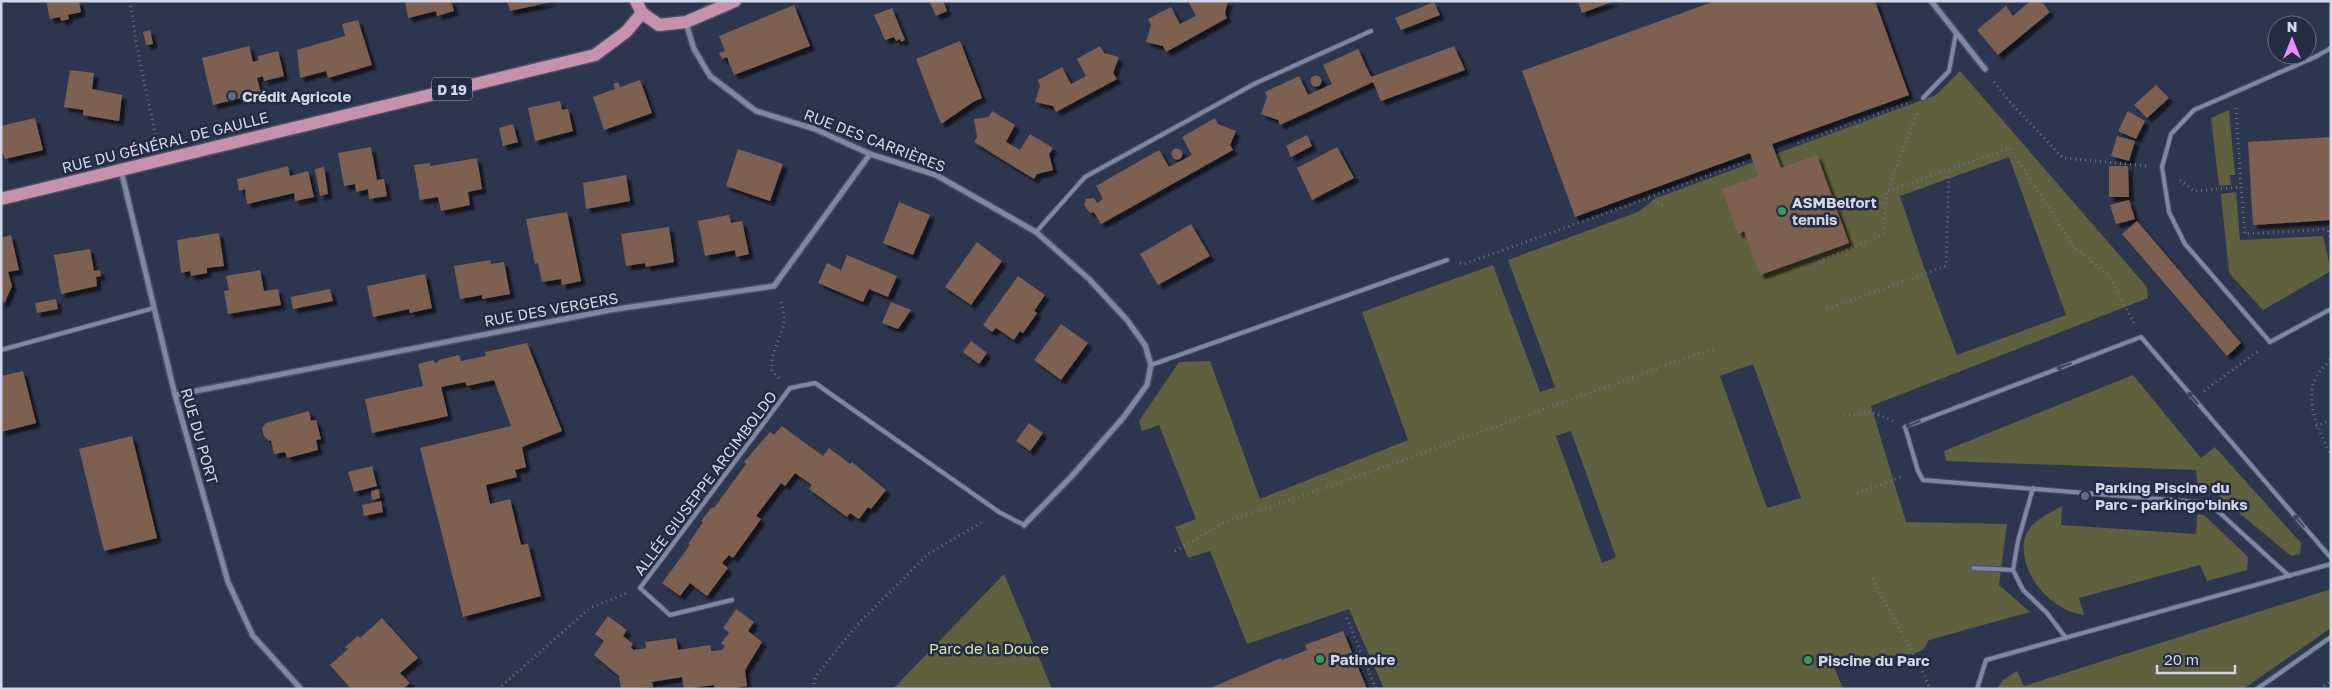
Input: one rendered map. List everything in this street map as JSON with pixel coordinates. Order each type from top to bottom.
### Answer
[{"type":"main road","points":[[639,7],[659,25],[686,22],[735,1]]},
{"type":"main road","name":"RUE DU GÉNÉRAL DE GAULLE","points":[[1,199],[595,55],[626,32],[639,7]]},
{"type":"street","points":[[1931,1],[1984,69]]},
{"type":"street","name":"RUE DES CARRIÈRES","points":[[686,22],[694,49],[710,76],[756,112],[815,129],[870,154],[936,175],[1036,232],[1089,279],[1127,320],[1145,345],[1151,365]]},
{"type":"street","points":[[774,286],[870,154]]},
{"type":"street","name":"RUE DU PORT","points":[[120,170],[175,395],[228,582],[253,636],[301,689]]},
{"type":"street","name":"RUE DES VERGERS","points":[[175,395],[610,310],[774,286]]},
{"type":"street","points":[[1024,524],[1070,478],[1123,418],[1147,385],[1151,365]]},
{"type":"lane","points":[[1036,232],[1085,177],[1256,83],[1371,31]]},
{"type":"lane","points":[[1923,98],[1949,71],[1956,33]]},
{"type":"lane","points":[[2331,48],[2234,94],[2194,110],[2171,134],[2162,167],[2169,212],[2185,244],[2270,342],[2331,309]]},
{"type":"lane","points":[[1151,365],[1447,260]]},
{"type":"lane","points":[[1,350],[154,308]]},
{"type":"lane","points":[[2289,576],[2209,503],[1923,480],[1918,471],[1905,427],[2141,337],[2331,558]]},
{"type":"lane","name":"ALLÉE GIUSEPPE ARCIMBOLDO","points":[[732,600],[670,616],[640,588],[790,388],[815,382],[999,512],[1024,524]]},
{"type":"lane","points":[[2033,488],[2018,541],[2013,570],[2024,590],[2048,613],[2066,638]]},
{"type":"lane","points":[[1977,689],[1986,660],[2331,564]]},
{"type":"lane","points":[[1973,568],[2013,570]]},
{"type":"lane","points":[[2256,689],[2331,637]]},
{"type":"path","points":[[130,1],[137,46],[156,131],[159,161]]},
{"type":"path","points":[[1984,69],[2010,102],[2063,158],[2162,167],[2194,191],[2242,187]]},
{"type":"path","points":[[2234,94],[2245,234],[2329,229],[2331,245]]},
{"type":"path","points":[[1798,143],[1923,98]]},
{"type":"path","points":[[1819,262],[1883,234],[1888,191],[1923,98]]},
{"type":"path","points":[[1888,191],[2010,148],[2073,246],[2109,276],[2141,337]]},
{"type":"path","points":[[1447,260],[1464,264],[1746,162]]},
{"type":"path","points":[[1827,309],[1946,266],[1949,170]]},
{"type":"path","points":[[1648,198],[1665,207]]},
{"type":"path","points":[[774,286],[785,312],[784,324],[771,361],[772,371],[790,388]]},
{"type":"path","points":[[2194,398],[2270,342]]},
{"type":"path","points":[[1174,551],[1227,522],[1715,350]]},
{"type":"path","points":[[2330,360],[2317,375],[2310,396],[2316,426],[2331,455]]},
{"type":"path","points":[[1844,416],[1872,412],[1905,427]]},
{"type":"path","points":[[2316,426],[2331,420]]},
{"type":"path","points":[[1857,493],[1918,471]]},
{"type":"path","points":[[813,689],[816,676],[856,626],[928,554],[999,512]]},
{"type":"path","points":[[1872,579],[1919,664],[1930,689]]},
{"type":"path","points":[[498,689],[590,608],[640,588]]},
{"type":"path","points":[[1348,618],[1376,689]]},
{"type":"path","points":[[2320,689],[2331,681]]},
{"type":"green space","points":[[1960,71],[2147,287],[2148,298],[1871,406],[1906,522],[2007,524],[1999,585],[2030,612],[1929,640],[1923,650],[1912,654],[1832,662],[1843,689],[1384,689],[1349,609],[1247,644],[1210,551],[1188,558],[1175,527],[1196,519],[1159,425],[1142,431],[1139,421],[1179,362],[1210,361],[1260,499],[1408,440],[1362,312],[1493,265],[1540,392],[1555,387],[1508,260],[1638,212],[1656,198],[1936,95]],"holes":[[[2009,157],[2066,315],[1957,355],[1926,273],[1900,196]],[[1753,364],[1801,498],[1767,508],[1720,376]],[[1571,431],[1616,557],[1602,563],[1556,436]]]},
{"type":"green space","points":[[2229,110],[2235,175],[2230,175],[2231,185],[2219,186],[2211,118]]},
{"type":"green space","points":[[2236,192],[2240,240],[2323,236],[2331,271],[2263,310],[2229,273],[2221,194]]},
{"type":"green space","points":[[2133,375],[2201,458],[2215,447],[2301,543],[2300,554],[2291,556],[2213,491],[2198,490],[2196,470],[1946,461],[1944,451]]},
{"type":"green space","points":[[2062,506],[2061,525],[2196,534],[2197,514],[2204,515],[2248,557],[2247,570],[2207,581],[2200,565],[2079,598],[2084,615],[2072,612],[2060,607],[2040,589],[2027,566],[2024,554],[2024,541],[2029,529],[2039,519]]},
{"type":"green space","name":"Parc de la Douce","points":[[1004,574],[1052,689],[893,689]]},
{"type":"green space","points":[[2331,589],[2331,628],[2243,689],[1997,689],[2003,680],[2017,671],[2024,686]]},
{"type":"building","points":[[46,1],[79,1],[81,12],[68,15],[69,19],[61,21],[60,17],[50,19]]},
{"type":"building","points":[[405,1],[451,1],[454,11],[437,16],[436,11],[408,18]]},
{"type":"building","points":[[507,1],[551,1],[551,2],[510,11]]},
{"type":"building","points":[[929,1],[943,1],[947,11],[936,16]]},
{"type":"building","points":[[1188,1],[1228,1],[1225,13],[1227,18],[1166,52],[1163,46],[1146,42],[1151,25],[1148,19],[1171,7],[1180,24],[1196,16]]},
{"type":"building","points":[[1578,1],[1615,1],[1582,13]]},
{"type":"building","points":[[1715,1],[1875,1],[1909,95],[1772,144],[1781,168],[1817,155],[1849,243],[1760,275],[1744,231],[1738,234],[1722,189],[1758,176],[1750,153],[1575,217],[1522,71]]},
{"type":"building","points":[[2030,1],[2041,1],[2050,12],[1998,55],[1977,30],[2006,6],[2013,16]]},
{"type":"building","points":[[1434,2],[1440,15],[1401,30],[1395,18]]},
{"type":"building","points":[[794,5],[810,46],[734,75],[727,57],[722,59],[719,53],[725,51],[719,36]]},
{"type":"building","points":[[892,8],[905,40],[901,42],[900,39],[896,41],[894,37],[885,40],[874,15]]},
{"type":"building","points":[[358,20],[372,65],[328,78],[326,71],[300,78],[297,50],[345,36],[342,24]]},
{"type":"building","points":[[150,30],[153,44],[146,45],[143,32]]},
{"type":"building","points":[[960,41],[982,98],[941,124],[916,59]]},
{"type":"building","points":[[249,46],[253,62],[259,60],[258,56],[278,51],[284,76],[264,81],[263,76],[257,78],[261,93],[213,105],[202,58]]},
{"type":"building","points":[[1100,46],[1104,53],[1119,57],[1113,73],[1117,79],[1056,112],[1053,106],[1035,102],[1040,86],[1038,80],[1062,67],[1071,84],[1086,76],[1077,59]]},
{"type":"building","points":[[1454,46],[1465,70],[1381,101],[1373,82],[1280,125],[1278,120],[1261,114],[1267,97],[1265,92],[1299,76],[1308,95],[1332,84],[1323,65],[1358,49],[1371,77]]},
{"type":"building","points":[[70,70],[94,73],[92,89],[122,95],[119,121],[83,115],[83,110],[64,107]]},
{"type":"building","points":[[1314,76],[1318,76],[1321,81],[1320,85],[1314,86],[1311,83],[1311,79]]},
{"type":"building","points":[[640,80],[652,113],[604,130],[593,97],[615,89],[613,84],[618,82],[620,87]]},
{"type":"building","points":[[2156,85],[2169,98],[2147,118],[2134,105]]},
{"type":"building","points":[[560,101],[562,110],[568,109],[573,131],[535,141],[528,108]]},
{"type":"building","points":[[992,111],[1015,125],[1006,142],[1020,150],[1030,134],[1053,148],[1049,154],[1053,170],[1037,174],[1034,179],[974,142],[977,137],[974,119],[989,117]]},
{"type":"building","points":[[2128,111],[2145,121],[2136,139],[2118,131]]},
{"type":"building","points":[[35,118],[43,150],[5,159],[1,149],[1,126]]},
{"type":"building","points":[[1215,118],[1218,124],[1236,131],[1230,145],[1233,150],[1101,224],[1094,212],[1090,213],[1084,205],[1086,199],[1094,198],[1097,203],[1103,199],[1096,186],[1159,150],[1169,167],[1192,155],[1182,137]]},
{"type":"building","points":[[513,124],[518,142],[503,146],[499,128]]},
{"type":"building","points":[[1307,135],[1312,146],[1291,157],[1286,146]]},
{"type":"building","points":[[2117,136],[2135,141],[2129,161],[2111,156]]},
{"type":"building","points":[[2331,137],[2331,220],[2253,225],[2248,142]]},
{"type":"building","points":[[371,147],[377,180],[384,179],[387,196],[369,199],[368,189],[356,192],[355,184],[344,186],[338,153]]},
{"type":"building","points":[[1337,147],[1354,178],[1312,200],[1297,168]]},
{"type":"building","points":[[1177,148],[1183,154],[1177,160],[1171,154]]},
{"type":"building","points":[[738,149],[783,164],[770,201],[726,186]]},
{"type":"building","points":[[477,158],[482,189],[468,192],[470,205],[441,211],[438,197],[420,200],[414,165],[430,163],[430,166]]},
{"type":"building","points":[[288,166],[290,176],[308,171],[314,197],[295,201],[294,193],[247,204],[245,189],[239,191],[237,179]]},
{"type":"building","points":[[2109,166],[2128,166],[2129,197],[2109,197]]},
{"type":"building","points":[[324,167],[328,194],[320,196],[315,169]]},
{"type":"building","points":[[626,175],[630,201],[586,209],[583,183]]},
{"type":"building","points":[[2129,200],[2135,219],[2116,224],[2110,205]]},
{"type":"building","points":[[899,202],[930,215],[913,255],[883,243]]},
{"type":"building","points":[[567,212],[581,281],[562,285],[561,279],[542,282],[538,263],[535,264],[526,219]]},
{"type":"building","points":[[729,215],[731,223],[742,221],[749,254],[736,257],[735,250],[705,256],[698,221]]},
{"type":"building","points":[[2137,221],[2241,343],[2227,356],[2122,234]]},
{"type":"building","points":[[1191,224],[1210,256],[1158,285],[1140,254]]},
{"type":"building","points":[[669,227],[674,262],[646,267],[645,263],[626,266],[621,234]]},
{"type":"building","points":[[219,233],[224,266],[207,268],[207,273],[191,276],[190,271],[181,273],[177,240]]},
{"type":"building","points":[[11,235],[19,270],[8,272],[12,286],[5,302],[1,303],[1,238]]},
{"type":"building","points":[[977,242],[1002,261],[971,305],[945,287]]},
{"type":"building","points":[[90,249],[94,271],[100,270],[101,276],[96,277],[97,286],[61,294],[54,255]]},
{"type":"building","points":[[847,255],[897,276],[888,297],[869,289],[863,302],[818,283],[827,263],[841,270]]},
{"type":"building","points":[[490,260],[491,264],[504,262],[510,294],[482,299],[482,295],[460,299],[454,266]]},
{"type":"building","points":[[260,270],[264,291],[278,289],[281,305],[228,314],[224,291],[229,290],[226,276]]},
{"type":"building","points":[[425,274],[432,308],[410,313],[409,309],[373,317],[367,286]]},
{"type":"building","points":[[1018,276],[1045,295],[1034,311],[1037,313],[1023,333],[1020,331],[1014,340],[996,328],[992,332],[983,325]]},
{"type":"building","points":[[330,289],[333,301],[293,309],[291,297]]},
{"type":"building","points":[[56,299],[58,309],[37,313],[35,303]]},
{"type":"building","points":[[891,302],[911,310],[898,329],[882,323]]},
{"type":"building","points":[[1061,324],[1088,343],[1061,380],[1034,360]]},
{"type":"building","points":[[971,341],[987,353],[979,364],[963,352]]},
{"type":"building","points":[[527,343],[562,431],[522,447],[526,467],[515,470],[517,477],[486,485],[490,504],[510,499],[521,545],[528,544],[541,596],[463,617],[420,448],[511,426],[494,380],[467,386],[465,382],[441,387],[448,416],[372,433],[365,399],[423,386],[418,364],[434,360],[434,363],[459,355],[461,361],[486,356],[485,352]]},
{"type":"building","points":[[23,371],[36,423],[1,432],[1,376]]},
{"type":"building","points":[[309,411],[311,421],[316,420],[321,439],[316,440],[318,450],[287,458],[285,452],[274,454],[271,440],[269,441],[264,436],[262,428],[266,423]]},
{"type":"building","points":[[1029,423],[1043,433],[1030,451],[1016,441]]},
{"type":"building","points":[[782,426],[823,456],[829,448],[850,464],[852,462],[886,490],[871,509],[868,507],[859,519],[850,513],[847,517],[809,489],[812,485],[795,473],[785,486],[781,483],[756,516],[761,519],[733,558],[729,555],[722,563],[728,568],[707,596],[690,583],[680,596],[662,583],[690,545],[688,544],[703,522],[701,521],[712,507],[714,508],[746,464],[744,462],[770,432],[774,435]]},
{"type":"building","points":[[132,436],[157,538],[104,551],[79,449]]},
{"type":"building","points":[[372,466],[377,486],[354,492],[348,472]]},
{"type":"building","points":[[379,489],[380,498],[372,500],[371,491]]},
{"type":"building","points":[[381,501],[383,512],[364,516],[362,505]]},
{"type":"building","points":[[736,609],[754,622],[748,631],[762,642],[745,670],[747,686],[715,689],[714,685],[684,689],[682,677],[652,682],[653,687],[621,689],[619,676],[594,655],[604,641],[595,634],[608,616],[627,630],[623,636],[633,644],[631,647],[634,650],[646,648],[645,642],[676,638],[678,650],[710,645],[711,651],[722,650],[725,646],[721,643],[729,633],[723,628]]},
{"type":"building","points":[[382,618],[418,658],[400,673],[410,683],[403,689],[351,689],[330,665],[348,649],[345,647],[358,636],[360,638]]},
{"type":"building","name":"Patinoire","points":[[1343,631],[1367,689],[1208,689],[1281,658],[1282,660],[1307,650],[1305,645]]},
{"type":"place","name":"Crédit Agricole","points":[[232,96]]},
{"type":"place","name":"ASMBelfort tennis","points":[[1782,211]]},
{"type":"place","name":"Parking Piscine du Parc - parkingo'binks","points":[[2085,496]]},
{"type":"place","name":"Patinoire","points":[[1320,659]]},
{"type":"place","name":"Piscine du Parc","points":[[1808,660]]}]
